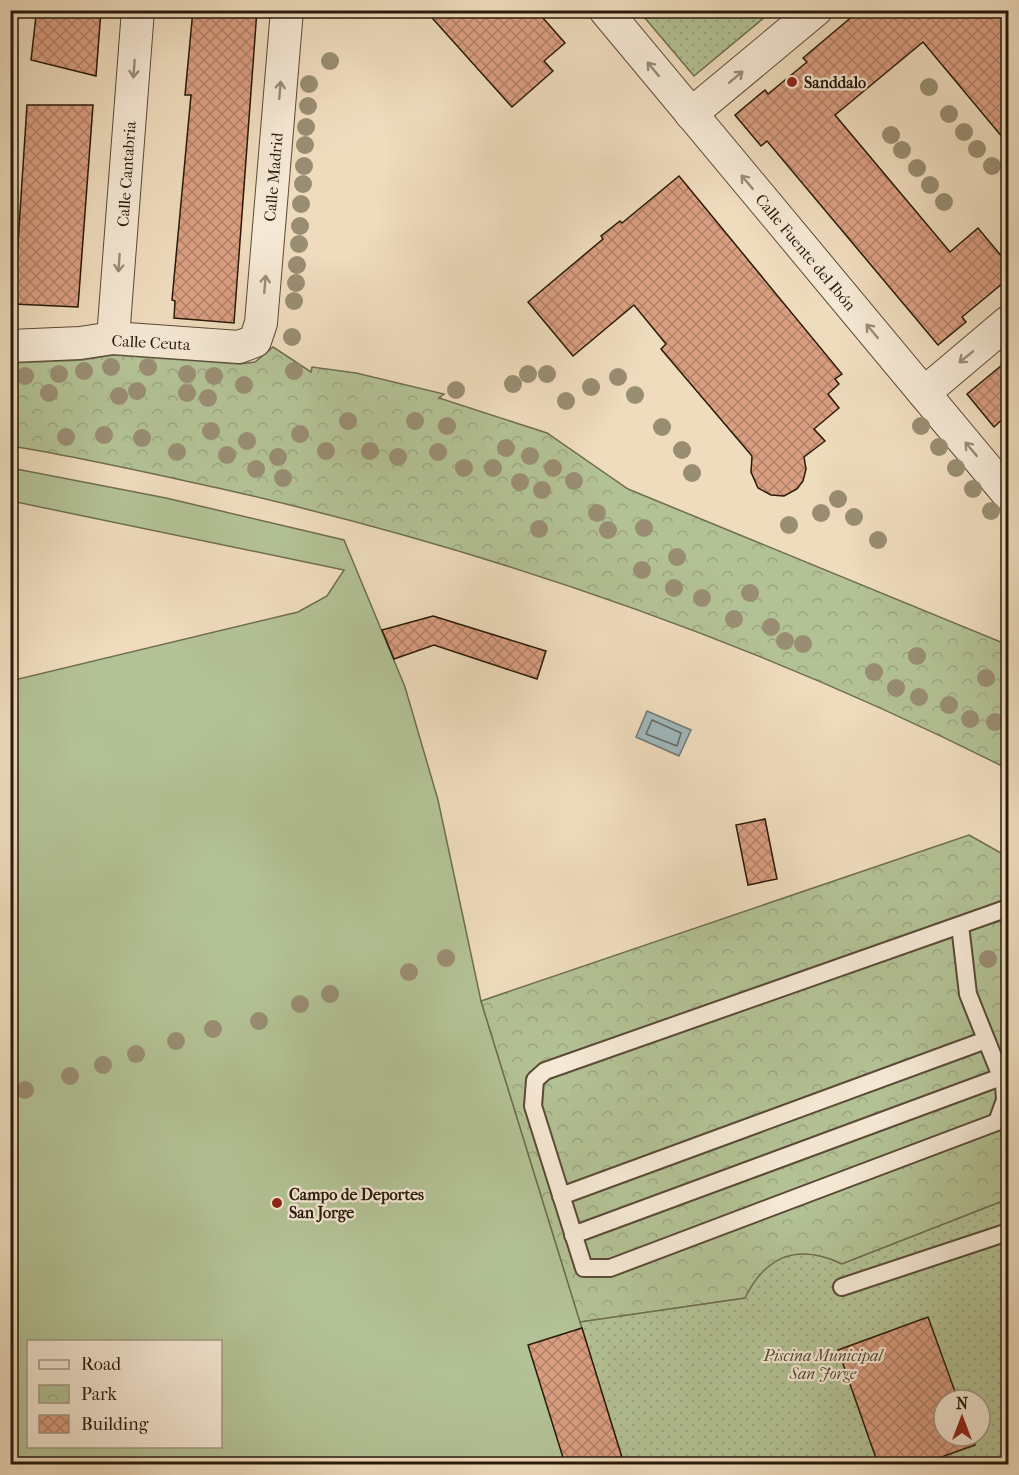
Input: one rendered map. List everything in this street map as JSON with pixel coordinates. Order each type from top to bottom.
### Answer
[{"type":"street","name":"Calle Cantabria","points":[[113,338],[138,10]]},
{"type":"street","name":"Calle Madrid","points":[[255,341],[261,327],[287,10]]},
{"type":"street","name":"Calle Fuente del Ibón","points":[[605,10],[1008,494]]},
{"type":"street","points":[[691,114],[816,10]]},
{"type":"street","points":[[924,393],[1008,322]]},
{"type":"street","name":"Calle Ceuta","points":[[10,346],[45,346],[113,338],[239,347],[249,346],[255,341]]},
{"type":"lane","points":[[960,925],[968,994],[1001,1077],[1005,1100],[997,1122],[610,1268],[584,1268],[533,1106],[535,1080],[545,1071],[1008,908]]},
{"type":"lane","points":[[561,1196],[986,1040]]},
{"type":"lane","points":[[573,1235],[1001,1077]]},
{"type":"lane","points":[[842,1287],[1008,1232]]},
{"type":"green space","points":[[639,11],[772,11],[694,76]]},
{"type":"green space","points":[[273,347],[311,372],[312,367],[356,373],[444,394],[439,398],[547,433],[628,489],[1008,645],[1008,769],[914,723],[720,641],[622,604],[522,571],[422,540],[218,488],[11,446],[11,363],[82,360],[114,355],[240,364],[255,362]]},
{"type":"green space","points":[[11,468],[166,498],[344,540],[405,687],[438,800],[481,1001],[624,1464],[11,1464],[10,681],[298,612],[327,596],[344,570],[11,501]]},
{"type":"green space","points":[[969,835],[1008,857],[1008,1199],[842,1264],[812,1255],[786,1258],[764,1272],[746,1298],[580,1322],[481,1001]]},
{"type":"green space","name":"Piscina Municipal San Jorge","points":[[1008,1199],[1008,1464],[624,1464],[580,1322],[745,1298],[753,1283],[763,1272],[773,1263],[785,1257],[811,1254],[842,1264]]},
{"type":"water","points":[[647,711],[691,730],[679,756],[636,737]]},
{"type":"building","points":[[39,10],[101,10],[96,76],[31,60],[36,16],[39,16]]},
{"type":"building","points":[[193,10],[257,10],[234,323],[174,318],[175,301],[172,300],[191,95],[185,95]]},
{"type":"building","points":[[425,10],[536,10],[565,43],[544,61],[553,71],[512,107]]},
{"type":"building","points":[[860,10],[996,10],[1008,25],[1008,144],[923,42],[835,115],[950,252],[978,228],[1008,264],[1008,279],[962,317],[966,322],[938,345],[767,141],[761,146],[735,115],[765,90],[768,94],[807,62],[803,58]]},
{"type":"building","points":[[27,105],[93,105],[78,307],[14,304]]},
{"type":"building","points":[[679,176],[842,374],[835,379],[839,384],[828,394],[839,408],[814,429],[825,441],[804,457],[806,469],[803,481],[797,489],[784,496],[771,495],[758,488],[751,472],[752,456],[661,349],[666,344],[634,305],[573,356],[528,302],[603,239],[601,236],[620,221],[622,223]]},
{"type":"building","points":[[1008,360],[1008,414],[994,427],[967,394]]},
{"type":"building","points":[[433,616],[546,651],[537,679],[434,645],[394,659],[382,630]]},
{"type":"building","points":[[765,819],[777,879],[748,885],[736,825]]},
{"type":"building","points":[[928,1317],[954,1388],[932,1388],[932,1448],[967,1448],[922,1464],[878,1464],[838,1350]]},
{"type":"building","points":[[582,1328],[624,1464],[565,1464],[528,1345]]},
{"type":"place","name":"Sanddalo","points":[[792,82]]},
{"type":"place","name":"Campo de Deportes San Jorge","points":[[277,1203]]}]
